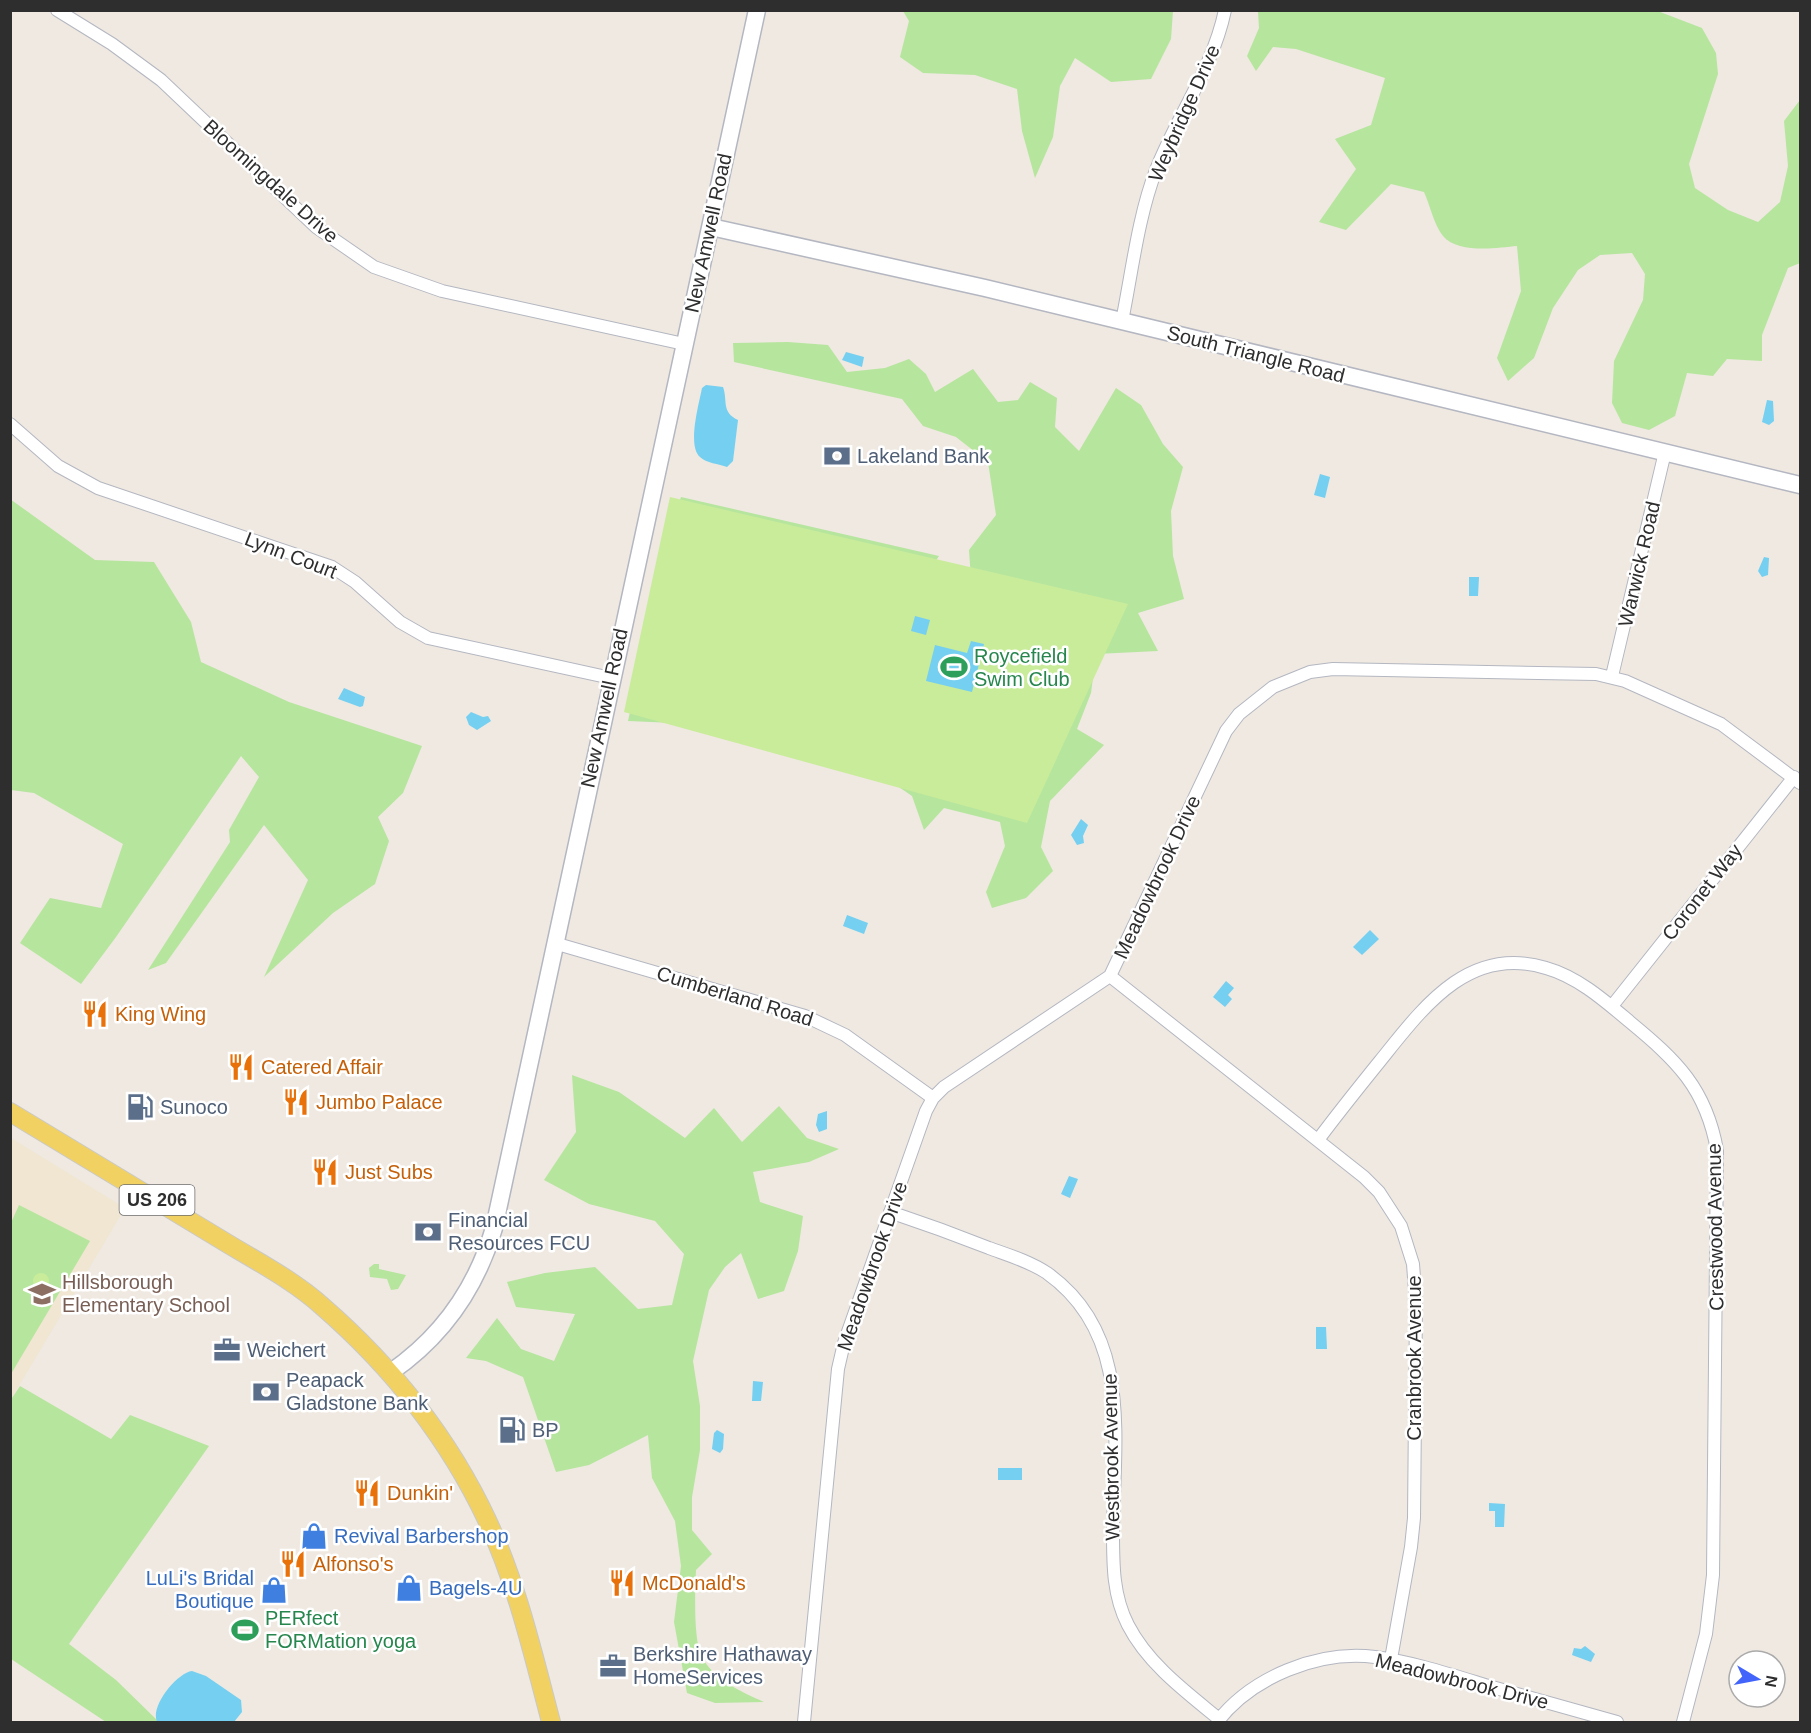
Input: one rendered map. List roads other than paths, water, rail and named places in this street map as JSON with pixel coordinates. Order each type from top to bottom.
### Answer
[{"type":"main road","name":"US 206","points":[[10,1112],[301,1290],[356,1335],[391,1372],[438,1434],[466,1478],[490,1526],[514,1587],[551,1722]]},
{"type":"street","name":"Bloomingdale Drive","points":[[57,10],[112,44],[161,80],[316,227],[374,267],[442,291],[684,344]]},
{"type":"street","name":"New Amwell Road","points":[[391,1372],[426,1344],[448,1320],[473,1284],[486,1255],[757,10]]},
{"type":"street","name":"Weybridge Drive","points":[[1122,321],[1149,190],[1157,168],[1214,49],[1225,10]]},
{"type":"street","name":"South Triangle Road","points":[[711,227],[1122,321],[1800,485]]},
{"type":"street","name":"Lynn Court","points":[[10,424],[58,466],[98,488],[332,567],[355,582],[400,622],[428,638],[611,678]]},
{"type":"street","name":"Warwick Road","points":[[1612,676],[1665,452]]},
{"type":"street","name":"Meadowbrook Drive","points":[[804,1722],[838,1369],[844,1343],[933,1098],[944,1087],[1110,976],[1226,731],[1239,714],[1273,687],[1311,672],[1333,669],[1612,676],[1721,724],[1797,780]]},
{"type":"street","name":"Coronet Way","points":[[1612,1006],[1797,780]]},
{"type":"street","name":"Cumberland Road","points":[[554,943],[805,1016],[845,1035],[933,1098]]},
{"type":"street","name":"Crestwood Avenue","points":[[1318,1140],[1420,1011],[1448,985],[1468,974],[1506,965],[1545,967],[1575,981],[1612,1006],[1664,1050],[1685,1072],[1705,1107],[1717,1150],[1713,1575],[1706,1634],[1683,1722]]},
{"type":"street","name":"Cranbrook Avenue","points":[[1110,976],[1318,1140],[1379,1192],[1401,1226],[1413,1264],[1416,1304],[1414,1518],[1391,1659]]},
{"type":"street","name":"Westbrook Avenue","points":[[890,1212],[1030,1264],[1060,1284],[1084,1308],[1103,1345],[1114,1392],[1113,1567],[1120,1605],[1128,1624],[1150,1658],[1218,1721]]},
{"type":"street","name":"Meadowbrook Drive","points":[[1218,1721],[1249,1692],[1287,1670],[1331,1658],[1351,1656],[1391,1659],[1617,1722]]},
{"type":"water","points":[[846,352],[864,357],[862,367],[842,360]]},
{"type":"water","points":[[706,385],[723,387],[727,410],[738,420],[733,461],[727,467],[706,461],[696,452],[695,424],[702,388]]},
{"type":"water","points":[[1767,400],[1773,401],[1774,421],[1769,425],[1762,422]]},
{"type":"water","points":[[1320,474],[1330,477],[1325,498],[1314,495]]},
{"type":"water","points":[[1764,557],[1769,558],[1768,575],[1762,577],[1758,571]]},
{"type":"water","points":[[1469,577],[1479,577],[1478,596],[1469,596]]},
{"type":"water","points":[[915,616],[930,620],[926,635],[911,631]]},
{"type":"water","name":"Roycefield Swim Club","points":[[971,641],[984,644],[972,692],[926,681],[935,645],[967,653]]},
{"type":"water","points":[[344,688],[365,697],[363,706],[338,699]]},
{"type":"water","points":[[471,712],[483,717],[488,716],[491,721],[477,730],[469,725],[466,717]]},
{"type":"water","points":[[1081,819],[1088,825],[1083,836],[1084,843],[1077,845],[1071,835]]},
{"type":"water","points":[[847,915],[868,923],[864,934],[843,926]]},
{"type":"water","points":[[1370,930],[1379,939],[1362,955],[1353,947]]},
{"type":"water","points":[[1226,981],[1234,988],[1228,995],[1232,999],[1225,1007],[1213,997]]},
{"type":"water","points":[[827,1111],[827,1129],[819,1132],[816,1125],[818,1114]]},
{"type":"water","points":[[1069,1176],[1078,1179],[1070,1198],[1061,1194]]},
{"type":"water","points":[[1316,1327],[1326,1327],[1327,1349],[1316,1349]]},
{"type":"water","points":[[753,1381],[763,1382],[761,1401],[752,1401]]},
{"type":"water","points":[[717,1430],[724,1434],[723,1449],[720,1453],[712,1449],[714,1433]]},
{"type":"water","points":[[998,1468],[1022,1468],[1022,1480],[998,1480]]},
{"type":"water","points":[[1489,1503],[1505,1504],[1504,1527],[1495,1527],[1495,1511],[1489,1511]]},
{"type":"water","points":[[1585,1646],[1595,1654],[1591,1662],[1572,1655],[1574,1648],[1581,1649]]},
{"type":"water","points":[[192,1671],[206,1676],[241,1700],[242,1712],[234,1722],[157,1722],[157,1708],[166,1691],[179,1678]]},
{"type":"place","name":"Lakeland Bank","points":[[837,456]]},
{"type":"place","name":"Roycefield Swim Club","points":[[954,667]]},
{"type":"place","name":"King Wing","points":[[95,1014]]},
{"type":"place","name":"Catered Affair","points":[[241,1067]]},
{"type":"place","name":"Jumbo Palace","points":[[296,1102]]},
{"type":"place","name":"Sunoco","points":[[140,1107]]},
{"type":"place","name":"Just Subs","points":[[325,1172]]},
{"type":"place","name":"Financial Resources FCU","points":[[428,1232]]},
{"type":"place","name":"Hillsborough Elementary School","points":[[42,1294]]},
{"type":"place","name":"Weichert","points":[[227,1350]]},
{"type":"place","name":"Peapack Gladstone Bank","points":[[266,1392]]},
{"type":"place","name":"BP","points":[[512,1430]]},
{"type":"place","name":"Dunkin'","points":[[367,1493]]},
{"type":"place","name":"Revival Barbershop","points":[[314,1536]]},
{"type":"place","name":"Alfonso's","points":[[293,1564]]},
{"type":"place","name":"McDonald's","points":[[622,1583]]},
{"type":"place","name":"Bagels-4U","points":[[409,1588]]},
{"type":"place","name":"LuLi's Bridal Boutique","points":[[274,1590]]},
{"type":"place","name":"PERfect FORMation yoga","points":[[245,1630]]},
{"type":"place","name":"Berkshire Hathaway HomeServices","points":[[613,1666]]}]
